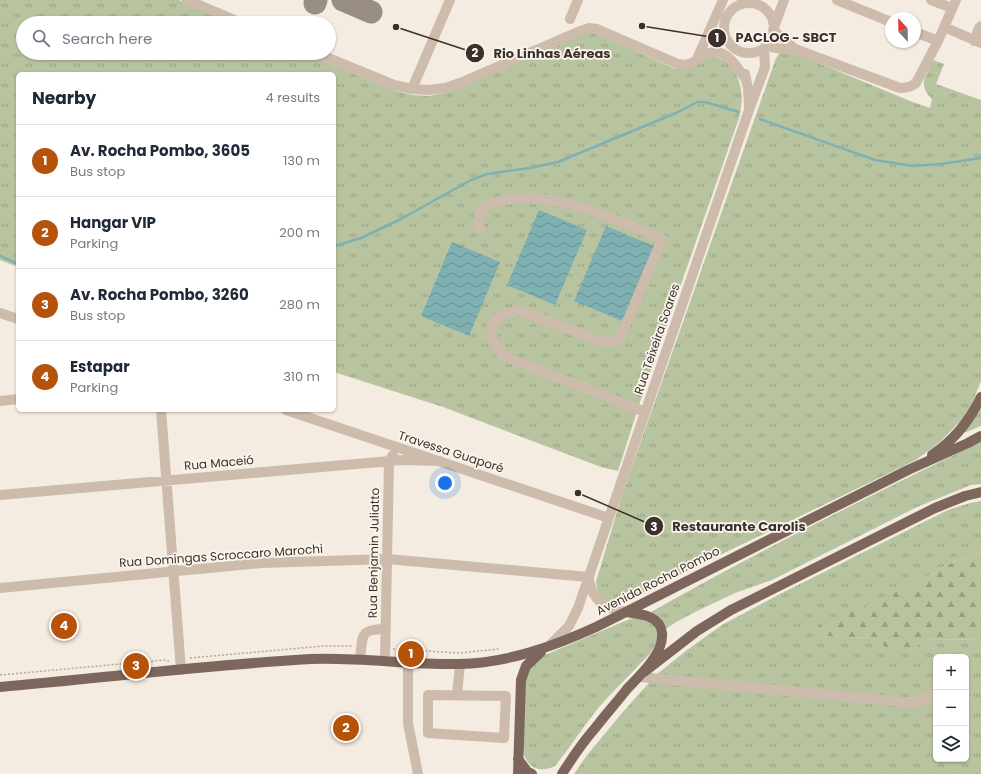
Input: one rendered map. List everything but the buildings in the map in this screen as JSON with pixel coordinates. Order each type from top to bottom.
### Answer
[{"type":"main road","name":"Avenida Rocha Pombo","points":[[908,470],[936,452],[952,439],[963,426],[981,397]]},
{"type":"main road","name":"Avenida Rocha Pombo","points":[[548,647],[579,635],[908,470],[981,436]]},
{"type":"main road","points":[[642,674],[697,631],[731,610],[935,508],[981,492]]},
{"type":"main road","points":[[562,774],[599,722],[642,674],[655,656],[660,645],[662,635],[661,628],[654,619],[648,616],[626,612]]},
{"type":"main road","points":[[0,686],[297,660],[360,659],[460,664],[508,658],[548,647]]},
{"type":"main road","name":"Rua Teixeira Soares","points":[[518,774],[520,680],[526,666],[531,660],[548,647]]},
{"type":"main road","points":[[518,759],[532,774]]},
{"type":"main road","points":[[554,774],[568,764]]},
{"type":"street","points":[[187,0],[225,16]]},
{"type":"street","points":[[412,90],[450,0]]},
{"type":"street","points":[[570,19],[578,0]]},
{"type":"street","points":[[697,59],[724,0]]},
{"type":"street","points":[[724,0],[725,34],[733,47],[740,51],[748,53],[756,52],[766,47],[795,49],[900,88],[912,87],[916,83],[938,41],[954,4],[931,0]]},
{"type":"street","points":[[766,47],[772,35],[773,28],[784,0]]},
{"type":"street","points":[[837,0],[885,20]]},
{"type":"street","points":[[724,27],[730,12],[741,5],[753,4],[761,6],[768,12],[772,19],[773,28],[795,49]]},
{"type":"street","points":[[944,27],[978,42],[979,28],[981,26]]},
{"type":"street","points":[[333,60],[394,85],[412,90],[445,88],[589,28],[597,29],[678,64],[685,65],[693,63],[709,52],[716,51],[725,54],[733,60],[746,80]]},
{"type":"street","points":[[921,34],[938,41]]},
{"type":"street","name":"Rua Teixeira Soares","points":[[733,47],[744,70],[749,110]]},
{"type":"street","name":"Rua Teixeira Soares","points":[[548,647],[574,618],[765,67],[766,47]]},
{"type":"street","points":[[480,229],[478,219],[482,209],[489,204],[513,199],[534,198],[567,203],[594,211],[662,239],[622,334],[613,342],[600,341],[518,310],[503,314],[491,326],[493,342],[503,356],[645,412]]},
{"type":"street","points":[[0,313],[16,318]]},
{"type":"street","points":[[0,401],[16,399]]},
{"type":"street","points":[[161,412],[181,670]]},
{"type":"street","name":"Travessa Guaporé","points":[[292,412],[609,518]]},
{"type":"street","points":[[389,461],[400,448],[405,454],[402,460]]},
{"type":"street","name":"Rua Maceió","points":[[0,495],[389,461],[440,461]]},
{"type":"street","name":"Rua Benjamin Juliatto","points":[[385,660],[389,461]]},
{"type":"street","name":"Rua Domingas Scroccaro Marochi","points":[[0,588],[283,562],[387,559],[588,577]]},
{"type":"street","points":[[588,577],[590,590],[594,597],[602,605],[611,610],[626,612]]},
{"type":"street","points":[[360,659],[363,636],[367,631],[372,629],[386,629]]},
{"type":"street","points":[[408,662],[408,723],[418,774]]},
{"type":"street","points":[[457,695],[460,664]]},
{"type":"street","points":[[642,674],[914,703],[925,699],[933,692]]},
{"type":"street","points":[[428,695],[457,695],[506,696],[504,738],[428,733],[428,695]]},
{"type":"path","points":[[188,658],[324,646]]},
{"type":"path","points":[[390,649],[459,653],[505,649]]},
{"type":"path","points":[[0,675],[164,660],[172,662]]},
{"type":"green space","points":[[0,0],[179,0],[217,16],[16,16],[16,60],[322,60],[396,91],[413,95],[428,96],[444,93],[458,88],[581,35],[595,33],[676,69],[688,67],[704,58],[711,57],[724,60],[734,70],[742,93],[739,118],[641,399],[618,471],[601,467],[443,407],[336,373],[336,72],[16,72],[16,266],[0,260]]},
{"type":"green space","points":[[790,51],[930,108],[932,99],[926,91],[924,80],[933,60],[944,64],[936,84],[981,100],[981,381],[968,413],[940,442],[916,460],[619,604],[609,603],[599,596],[596,582],[622,495],[776,58],[780,53]]},
{"type":"green space","points":[[981,409],[981,426],[964,433]]},
{"type":"green space","points":[[981,442],[981,484],[971,485],[917,507],[772,580],[735,593],[699,610],[664,630],[659,620],[651,612],[814,524]]},
{"type":"green space","points":[[981,501],[981,552],[953,562],[821,636],[872,638],[893,651],[914,649],[924,639],[981,640],[981,774],[574,774],[588,754],[656,675],[687,650],[722,625],[780,594],[948,510]]},
{"type":"green space","points":[[981,552],[981,640],[924,639],[914,649],[893,652],[872,638],[820,636],[816,631],[819,626],[910,586],[953,562]]},
{"type":"green space","points":[[632,618],[643,619],[655,627],[657,637],[653,649],[595,712],[555,766],[539,769],[530,765],[523,750],[522,685],[532,662]]},
{"type":"water","points":[[539,210],[587,230],[555,305],[507,285]]},
{"type":"water","points":[[606,226],[654,246],[622,321],[574,301]]},
{"type":"water","points":[[452,242],[500,262],[469,336],[421,316]]},
{"type":"waterway","points":[[336,245],[361,238],[399,220],[471,180],[487,174],[530,168],[558,162],[676,113],[697,102],[705,102],[739,112]]},
{"type":"waterway","points":[[760,119],[875,160],[913,166],[941,164],[981,158]]},
{"type":"waterway","points":[[0,256],[16,263]]},
{"type":"taxiway","points":[[343,0],[371,12]]},
{"type":"place","name":"PACLOG - SBCT","points":[[642,26]]},
{"type":"place","name":"Rio Linhas Aéreas","points":[[396,27]]},
{"type":"place","name":"Restaurante Carolis","points":[[578,493]]},
{"type":"place","name":"Estapar","points":[[64,626]]},
{"type":"place","name":"Av. Rocha Pombo, 3605","points":[[411,654]]},
{"type":"place","name":"Av. Rocha Pombo, 3260","points":[[136,666]]},
{"type":"place","name":"Hangar VIP","points":[[346,728]]}]
